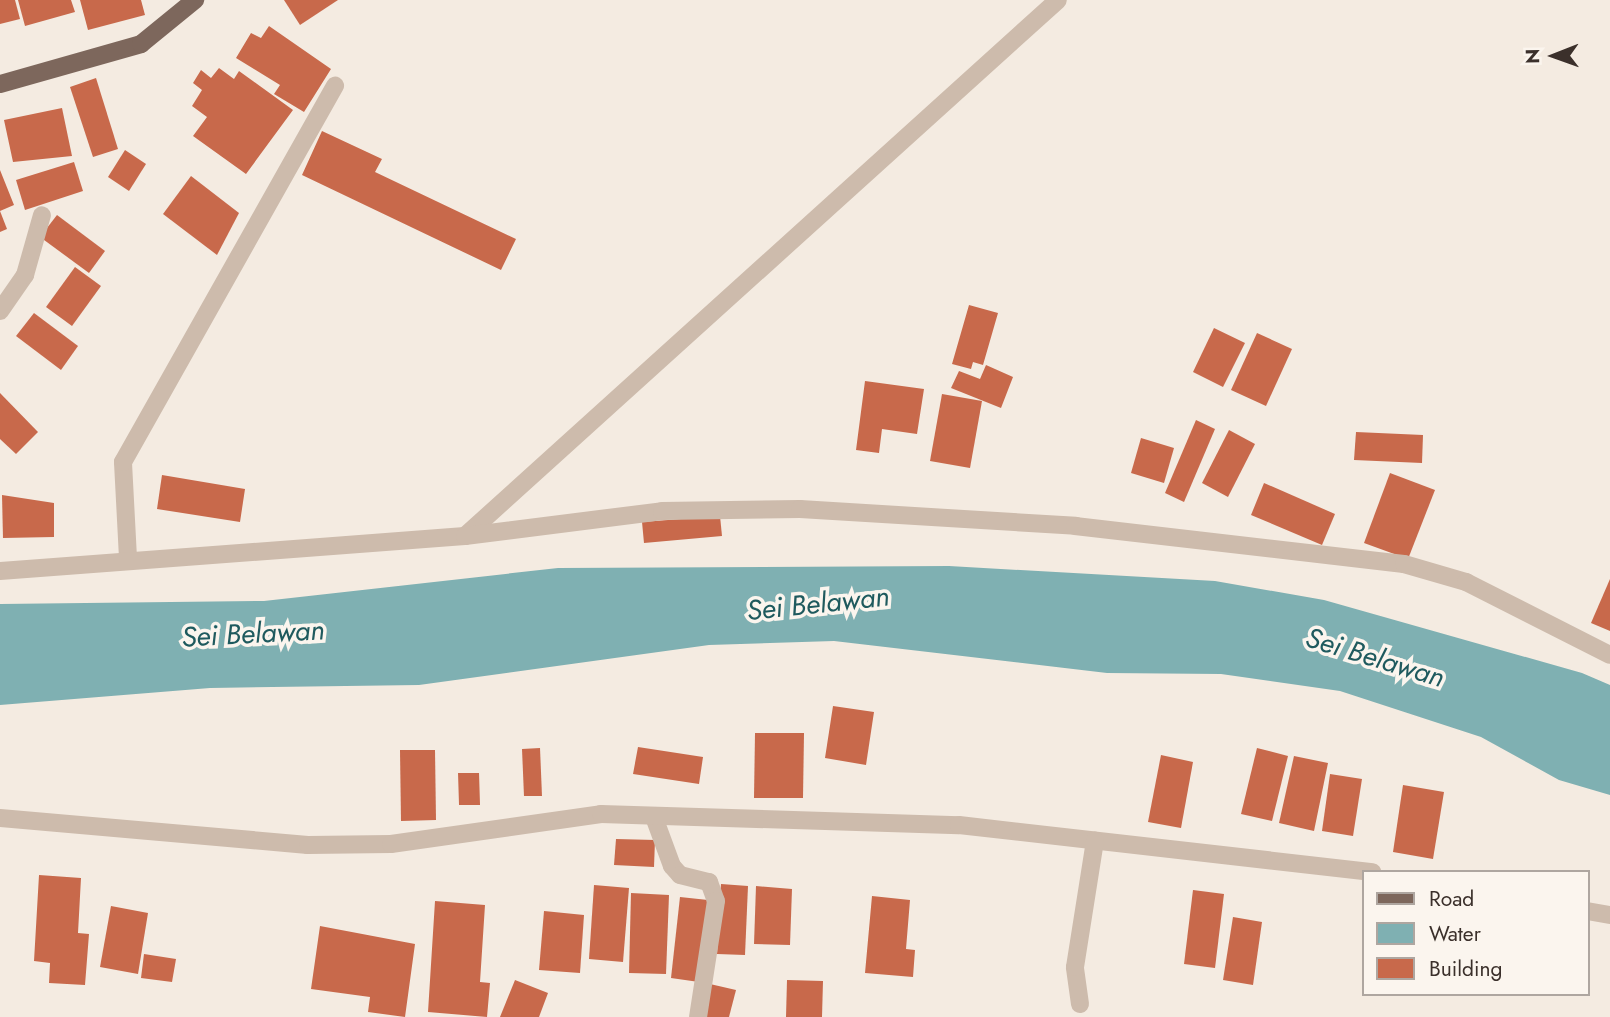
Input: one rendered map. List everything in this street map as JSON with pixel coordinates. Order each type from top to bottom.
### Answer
[{"type":"main road","points":[[0,84],[141,44],[195,0]]},
{"type":"street","points":[[465,536],[1058,0]]},
{"type":"street","points":[[128,558],[123,462],[335,86]]},
{"type":"street","points":[[0,311],[25,275],[42,215]]},
{"type":"street","points":[[0,571],[128,558],[465,536],[662,511],[800,509],[1075,526],[1317,551],[1431,569],[1466,582],[1610,655]]},
{"type":"street","points":[[0,818],[309,845],[391,844],[600,814],[959,825],[1362,871]]},
{"type":"street","points":[[654,817],[672,866],[680,875],[709,882],[716,901],[698,1017]]},
{"type":"street","points":[[1080,1003],[1075,967],[1095,841]]},
{"type":"street","points":[[1589,911],[1610,915]]},
{"type":"water","name":"Sei Belawan","points":[[949,566],[1215,581],[1324,600],[1582,673],[1610,685],[1610,795],[1559,780],[1481,737],[1340,691],[1221,674],[1107,673],[834,641],[709,645],[419,685],[210,688],[0,705],[0,604],[264,601],[558,568]]},
{"type":"building","points":[[0,0],[15,0],[20,19],[0,24]]},
{"type":"building","points":[[18,0],[71,0],[75,12],[25,26]]},
{"type":"building","points":[[80,0],[141,0],[145,15],[88,30]]},
{"type":"building","points":[[284,0],[338,0],[300,25]]},
{"type":"building","points":[[269,26],[331,69],[304,112],[274,94],[280,85],[236,58],[251,33],[261,38]]},
{"type":"building","points":[[219,68],[234,79],[239,71],[293,110],[246,174],[193,136],[207,117],[192,106],[202,90],[193,83],[201,70],[211,78]]},
{"type":"building","points":[[96,78],[118,149],[93,157],[70,87]]},
{"type":"building","points":[[62,108],[72,156],[13,162],[4,120]]},
{"type":"building","points":[[322,131],[382,159],[375,172],[516,239],[501,270],[302,175]]},
{"type":"building","points":[[125,150],[146,164],[129,191],[108,177]]},
{"type":"building","points":[[74,162],[83,191],[25,210],[16,180]]},
{"type":"building","points":[[0,170],[14,205],[0,211]]},
{"type":"building","points":[[191,176],[239,213],[217,255],[163,214]]},
{"type":"building","points":[[0,211],[7,229],[0,232]]},
{"type":"building","points":[[57,215],[105,251],[89,273],[40,237]]},
{"type":"building","points":[[75,267],[101,286],[72,326],[46,307]]},
{"type":"building","points":[[969,305],[998,313],[983,365],[973,362],[971,369],[952,364]]},
{"type":"building","points":[[34,313],[78,346],[61,370],[16,336]]},
{"type":"building","points":[[1214,328],[1245,343],[1223,387],[1193,372]]},
{"type":"building","points":[[1257,333],[1292,349],[1266,406],[1231,390]]},
{"type":"building","points":[[986,365],[1013,377],[1001,408],[951,388],[959,371],[980,379]]},
{"type":"building","points":[[865,381],[924,389],[917,434],[882,429],[879,453],[856,450]]},
{"type":"building","points":[[0,393],[38,432],[16,454],[0,439]]},
{"type":"building","points":[[942,394],[982,401],[970,468],[930,461]]},
{"type":"building","points":[[1196,420],[1215,429],[1184,502],[1165,493]]},
{"type":"building","points":[[1229,430],[1255,444],[1228,497],[1202,483]]},
{"type":"building","points":[[1356,432],[1423,435],[1422,463],[1354,460]]},
{"type":"building","points":[[1141,438],[1174,448],[1164,483],[1131,473]]},
{"type":"building","points":[[1390,473],[1435,490],[1408,559],[1364,543]]},
{"type":"building","points":[[162,475],[245,489],[240,522],[157,509]]},
{"type":"building","points":[[1264,483],[1335,514],[1322,545],[1251,515]]},
{"type":"building","points":[[2,495],[54,503],[54,537],[3,538]]},
{"type":"building","points":[[720,516],[722,536],[644,543],[642,522]]},
{"type":"building","points":[[1610,579],[1610,631],[1591,623]]},
{"type":"building","points":[[833,706],[874,712],[866,765],[825,758]]},
{"type":"building","points":[[755,733],[804,733],[803,798],[754,798]]},
{"type":"building","points":[[638,747],[703,757],[699,784],[633,774]]},
{"type":"building","points":[[540,748],[542,796],[524,796],[522,749]]},
{"type":"building","points":[[1257,748],[1288,756],[1272,821],[1241,814]]},
{"type":"building","points":[[400,750],[435,750],[436,820],[401,821]]},
{"type":"building","points":[[1161,755],[1193,762],[1181,828],[1148,822]]},
{"type":"building","points":[[1294,756],[1328,763],[1314,831],[1279,823]]},
{"type":"building","points":[[458,773],[479,773],[480,805],[459,805]]},
{"type":"building","points":[[1330,774],[1362,779],[1353,836],[1322,831]]},
{"type":"building","points":[[1403,785],[1444,792],[1433,859],[1393,852]]},
{"type":"building","points":[[616,839],[655,840],[654,867],[614,865]]},
{"type":"building","points":[[39,875],[81,878],[78,933],[89,934],[85,985],[49,983],[50,963],[34,961]]},
{"type":"building","points":[[721,884],[748,886],[745,955],[717,954]]},
{"type":"building","points":[[594,885],[629,888],[623,962],[589,959]]},
{"type":"building","points":[[756,886],[792,889],[790,945],[754,944]]},
{"type":"building","points":[[1193,890],[1224,894],[1215,968],[1184,964]]},
{"type":"building","points":[[631,893],[669,895],[666,974],[629,973]]},
{"type":"building","points":[[872,896],[910,900],[906,949],[915,950],[913,977],[865,973]]},
{"type":"building","points":[[680,897],[708,900],[699,982],[671,978]]},
{"type":"building","points":[[435,901],[485,905],[480,982],[490,983],[487,1017],[428,1012]]},
{"type":"building","points":[[111,906],[148,913],[138,974],[100,967]]},
{"type":"building","points":[[544,911],[584,915],[580,973],[539,970]]},
{"type":"building","points":[[1233,917],[1262,922],[1253,985],[1223,980]]},
{"type":"building","points":[[320,926],[415,944],[405,1017],[368,1012],[370,997],[311,989]]},
{"type":"building","points":[[144,954],[176,959],[172,982],[141,978]]},
{"type":"building","points":[[515,980],[548,993],[539,1017],[500,1017]]},
{"type":"building","points":[[787,980],[823,981],[822,1017],[786,1017]]},
{"type":"building","points":[[710,984],[736,990],[729,1017],[702,1017]]}]
